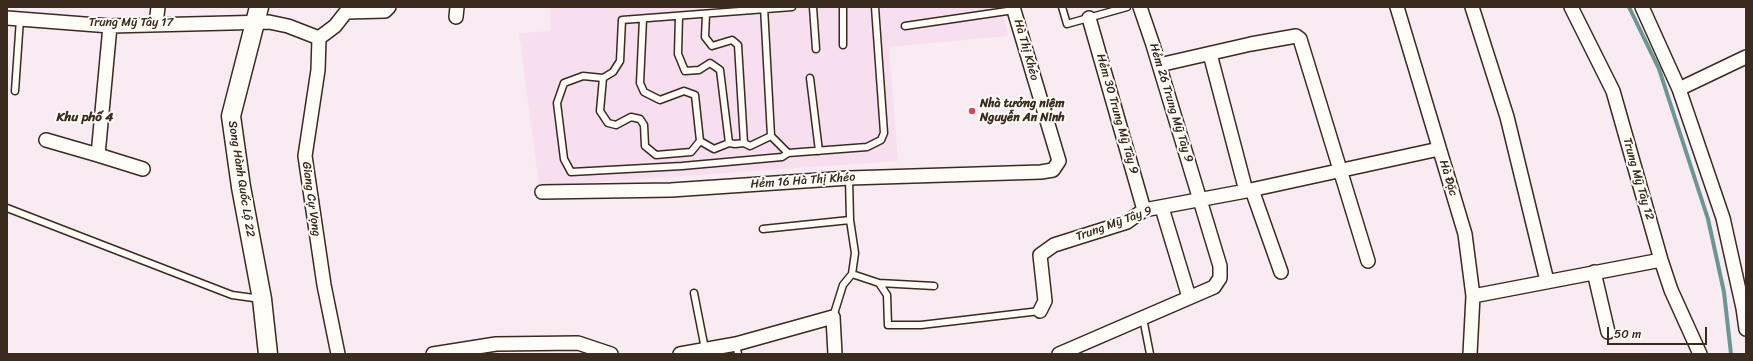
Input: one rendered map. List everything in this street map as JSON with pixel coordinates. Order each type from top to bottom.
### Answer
[{"type":"street","points":[[156,24],[158,7]]},
{"type":"street","points":[[257,14],[269,22],[288,26],[319,38],[335,26],[347,9],[385,11],[390,7]]},
{"type":"street","name":"Hẻm 26 Trung Mỹ Tây 9","points":[[1059,354],[1214,287],[1220,278],[1220,266],[1140,7]]},
{"type":"street","name":"Hà Đặc","points":[[1396,7],[1465,234],[1473,296],[1470,354]]},
{"type":"street","points":[[1472,7],[1507,117],[1547,281]]},
{"type":"street","name":"Trung Mỹ Tây 12","points":[[1571,7],[1613,91],[1661,260],[1671,290],[1700,354]]},
{"type":"street","points":[[1642,7],[1679,89],[1723,218],[1745,307],[1746,329]]},
{"type":"street","name":"Hà Thị Khéo","points":[[1014,9],[1059,161]]},
{"type":"street","name":"Trung Mỹ Tây 17","points":[[7,18],[110,26],[156,24],[257,14]]},
{"type":"street","name":"Song Hành Quốc Lộ 22","points":[[257,14],[231,116],[241,187],[262,299],[268,354]]},
{"type":"street","name":"Hẻm 30 Trung Mỹ Tây 9","points":[[1089,18],[1144,210]]},
{"type":"street","points":[[98,156],[110,26]]},
{"type":"street","points":[[1159,65],[1210,54],[1228,48],[1296,36],[1300,39],[1339,171],[1368,261]]},
{"type":"street","name":"Giang Cự Vọng","points":[[319,38],[318,70],[305,156],[324,285],[338,354]]},
{"type":"street","points":[[1210,54],[1249,190],[1280,272]]},
{"type":"street","points":[[1679,89],[1746,57]]},
{"type":"street","points":[[46,140],[143,169]]},
{"type":"street","name":"Trung Mỹ Tây 9","points":[[1040,311],[1045,301],[1040,255],[1054,245],[1127,222],[1144,210],[1162,208],[1439,149]]},
{"type":"street","name":"Hẻm 16 Hà Thị Khéo","points":[[542,192],[671,190],[848,178],[1042,172],[1053,170],[1059,161]]},
{"type":"street","points":[[1162,208],[1189,297]]},
{"type":"street","points":[[1473,296],[1661,260]]},
{"type":"street","points":[[1594,272],[1608,332]]},
{"type":"street","points":[[680,354],[705,349],[737,349],[833,317],[835,354]]},
{"type":"street","points":[[433,354],[496,344],[578,343],[611,354]]},
{"type":"lane","points":[[792,7],[622,20],[620,61],[613,72],[603,78],[583,76],[564,83],[557,104],[564,159],[571,172],[690,166],[782,157],[788,153],[867,147],[881,140],[884,133],[875,7]]},
{"type":"lane","points":[[813,7],[816,49]]},
{"type":"lane","points":[[843,7],[843,45]]},
{"type":"lane","points":[[1062,7],[1067,24],[1127,7]]},
{"type":"lane","points":[[764,8],[771,136],[788,153]]},
{"type":"lane","points":[[905,26],[1014,9]]},
{"type":"lane","points":[[706,14],[705,37],[712,46],[732,40],[738,45],[744,143]]},
{"type":"lane","points":[[679,16],[678,54],[685,72],[699,70],[710,63],[720,70],[729,143]]},
{"type":"lane","points":[[15,90],[20,19]]},
{"type":"lane","points":[[603,78],[600,111],[608,123],[616,125],[631,117],[640,119],[644,125],[645,146],[656,155],[691,152],[700,141],[695,95],[684,91],[660,100],[644,92],[640,83],[643,19]]},
{"type":"lane","points":[[810,78],[819,151]]},
{"type":"lane","points":[[700,141],[714,149],[729,143],[744,143],[750,146],[771,136]]},
{"type":"lane","points":[[833,317],[843,285],[852,274],[855,253],[850,220],[848,178]]},
{"type":"lane","points":[[7,208],[232,295],[262,299]]},
{"type":"lane","points":[[763,229],[850,220]]},
{"type":"lane","points":[[852,274],[879,283],[934,286]]},
{"type":"lane","name":"Trung Mỹ Tây 9","points":[[879,283],[887,295],[888,325],[921,325],[1040,311]]},
{"type":"lane","points":[[694,293],[705,349]]},
{"type":"lane","points":[[1143,318],[1150,354]]},
{"type":"shaded area","points":[[551,7],[1001,7],[1008,36],[889,47],[898,161],[539,186],[519,33],[550,31]]},
{"type":"waterway","points":[[1629,7],[1659,69],[1708,219],[1724,292],[1731,354]]},
{"type":"place","name":"Nhà tưởng niệm Nguyễn An Ninh","points":[[972,111]]},
{"type":"district","name":"Khu phố 4","points":[[85,118]]}]
